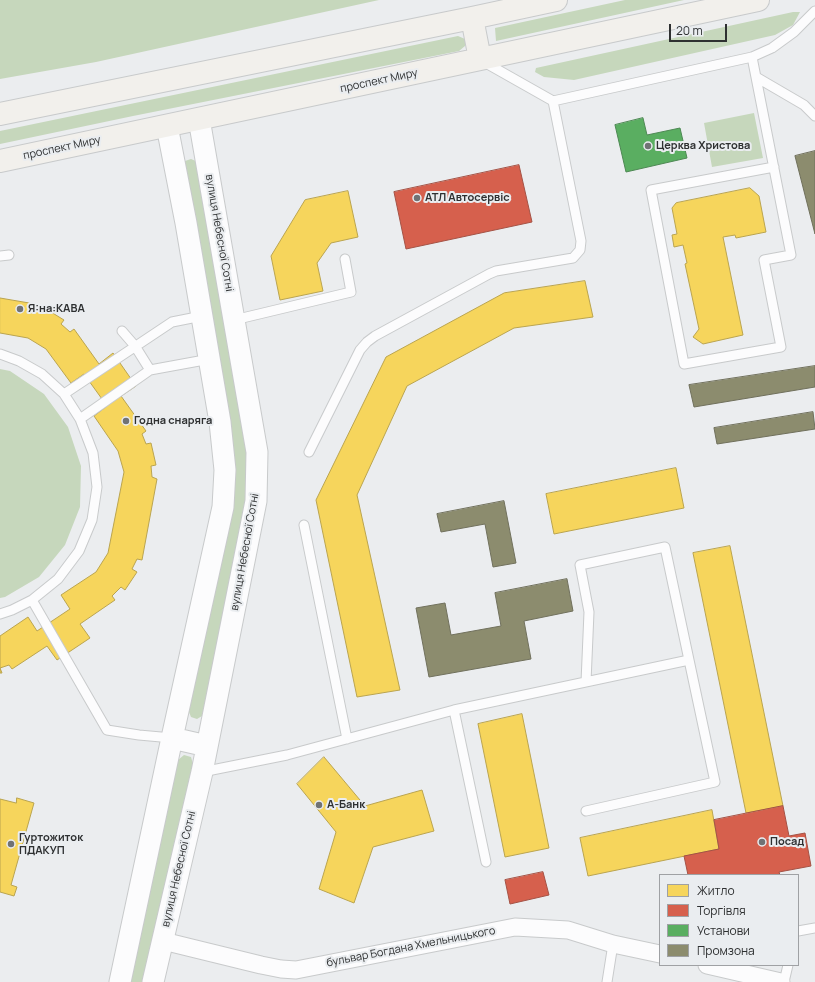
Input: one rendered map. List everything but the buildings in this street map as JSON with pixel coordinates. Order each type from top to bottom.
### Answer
[{"type":"main road","points":[[0,114],[556,0]]},
{"type":"main road","name":"проспект Миру","points":[[0,161],[758,0]]},
{"type":"main road","points":[[472,18],[480,59]]},
{"type":"street","name":"вулиця Небесної Сотні","points":[[153,982],[202,772],[256,501],[257,452],[199,119]]},
{"type":"street","points":[[120,982],[223,507],[225,470],[220,422],[186,223],[167,126]]},
{"type":"street","points":[[172,738],[207,746]]},
{"type":"street","name":"бульвар Богдана Хмельницького","points":[[163,941],[261,965],[296,970],[515,927],[568,930],[613,944],[659,954]]},
{"type":"street","points":[[711,966],[783,982]]},
{"type":"lane","points":[[480,59],[553,102],[752,57],[772,48],[794,32],[815,11]]},
{"type":"lane","points":[[752,57],[774,167],[790,255],[764,260],[781,347],[684,364],[651,190],[774,167]]},
{"type":"lane","points":[[756,77],[804,105],[815,116]]},
{"type":"lane","points":[[309,452],[360,350],[375,336],[496,271],[573,258],[580,250],[581,241],[553,102]]},
{"type":"lane","points":[[234,320],[351,292],[345,259]]},
{"type":"lane","points":[[64,394],[172,322],[202,316]]},
{"type":"lane","points":[[122,331],[135,346],[150,370]]},
{"type":"lane","points":[[0,354],[19,361],[42,374],[64,394],[80,419],[93,453],[97,487],[92,520],[79,552],[58,579],[32,600],[0,614]]},
{"type":"lane","points":[[80,419],[150,370],[210,359]]},
{"type":"lane","points":[[304,525],[348,739]]},
{"type":"lane","points":[[586,682],[589,612],[580,565],[665,547],[715,782],[586,811]]},
{"type":"lane","points":[[32,600],[107,730],[172,738]]},
{"type":"lane","points":[[202,772],[287,755],[454,710],[689,660]]},
{"type":"lane","points":[[454,710],[486,862]]},
{"type":"lane","points":[[799,931],[815,928]]},
{"type":"lane","points":[[607,982],[613,944]]},
{"type":"lane","points":[[783,982],[788,966]]},
{"type":"green space","points":[[0,0],[379,0],[96,62],[0,79]]},
{"type":"green space","points":[[625,0],[684,0],[496,41],[495,28]]},
{"type":"green space","points":[[793,12],[800,12],[793,25],[775,35],[574,80],[544,77],[535,72],[536,68]]},
{"type":"green space","points":[[458,36],[465,39],[465,46],[459,51],[0,144],[0,131]]},
{"type":"green space","points":[[754,113],[763,158],[712,167],[704,123]]},
{"type":"green space","points":[[191,159],[198,162],[248,454],[248,479],[242,524],[202,716],[197,719],[191,717],[189,712],[230,516],[182,167],[185,161]]},
{"type":"green space","points":[[0,369],[10,371],[44,394],[68,427],[81,466],[80,507],[65,545],[39,577],[5,597],[0,598]]},
{"type":"green space","points":[[184,755],[191,757],[193,764],[144,982],[129,982],[178,760]]},
{"type":"place","name":"Церква Христова","points":[[648,146]]},
{"type":"place","name":"АТЛ Автосервіс","points":[[417,198]]},
{"type":"place","name":"Я:на:КАВА","points":[[20,309]]},
{"type":"place","name":"Годна снаряга","points":[[126,421]]},
{"type":"place","name":"А-Банк","points":[[319,805]]},
{"type":"place","name":"Посад","points":[[762,842]]},
{"type":"place","name":"Гуртожиток ПДАКУП","points":[[11,844]]}]
